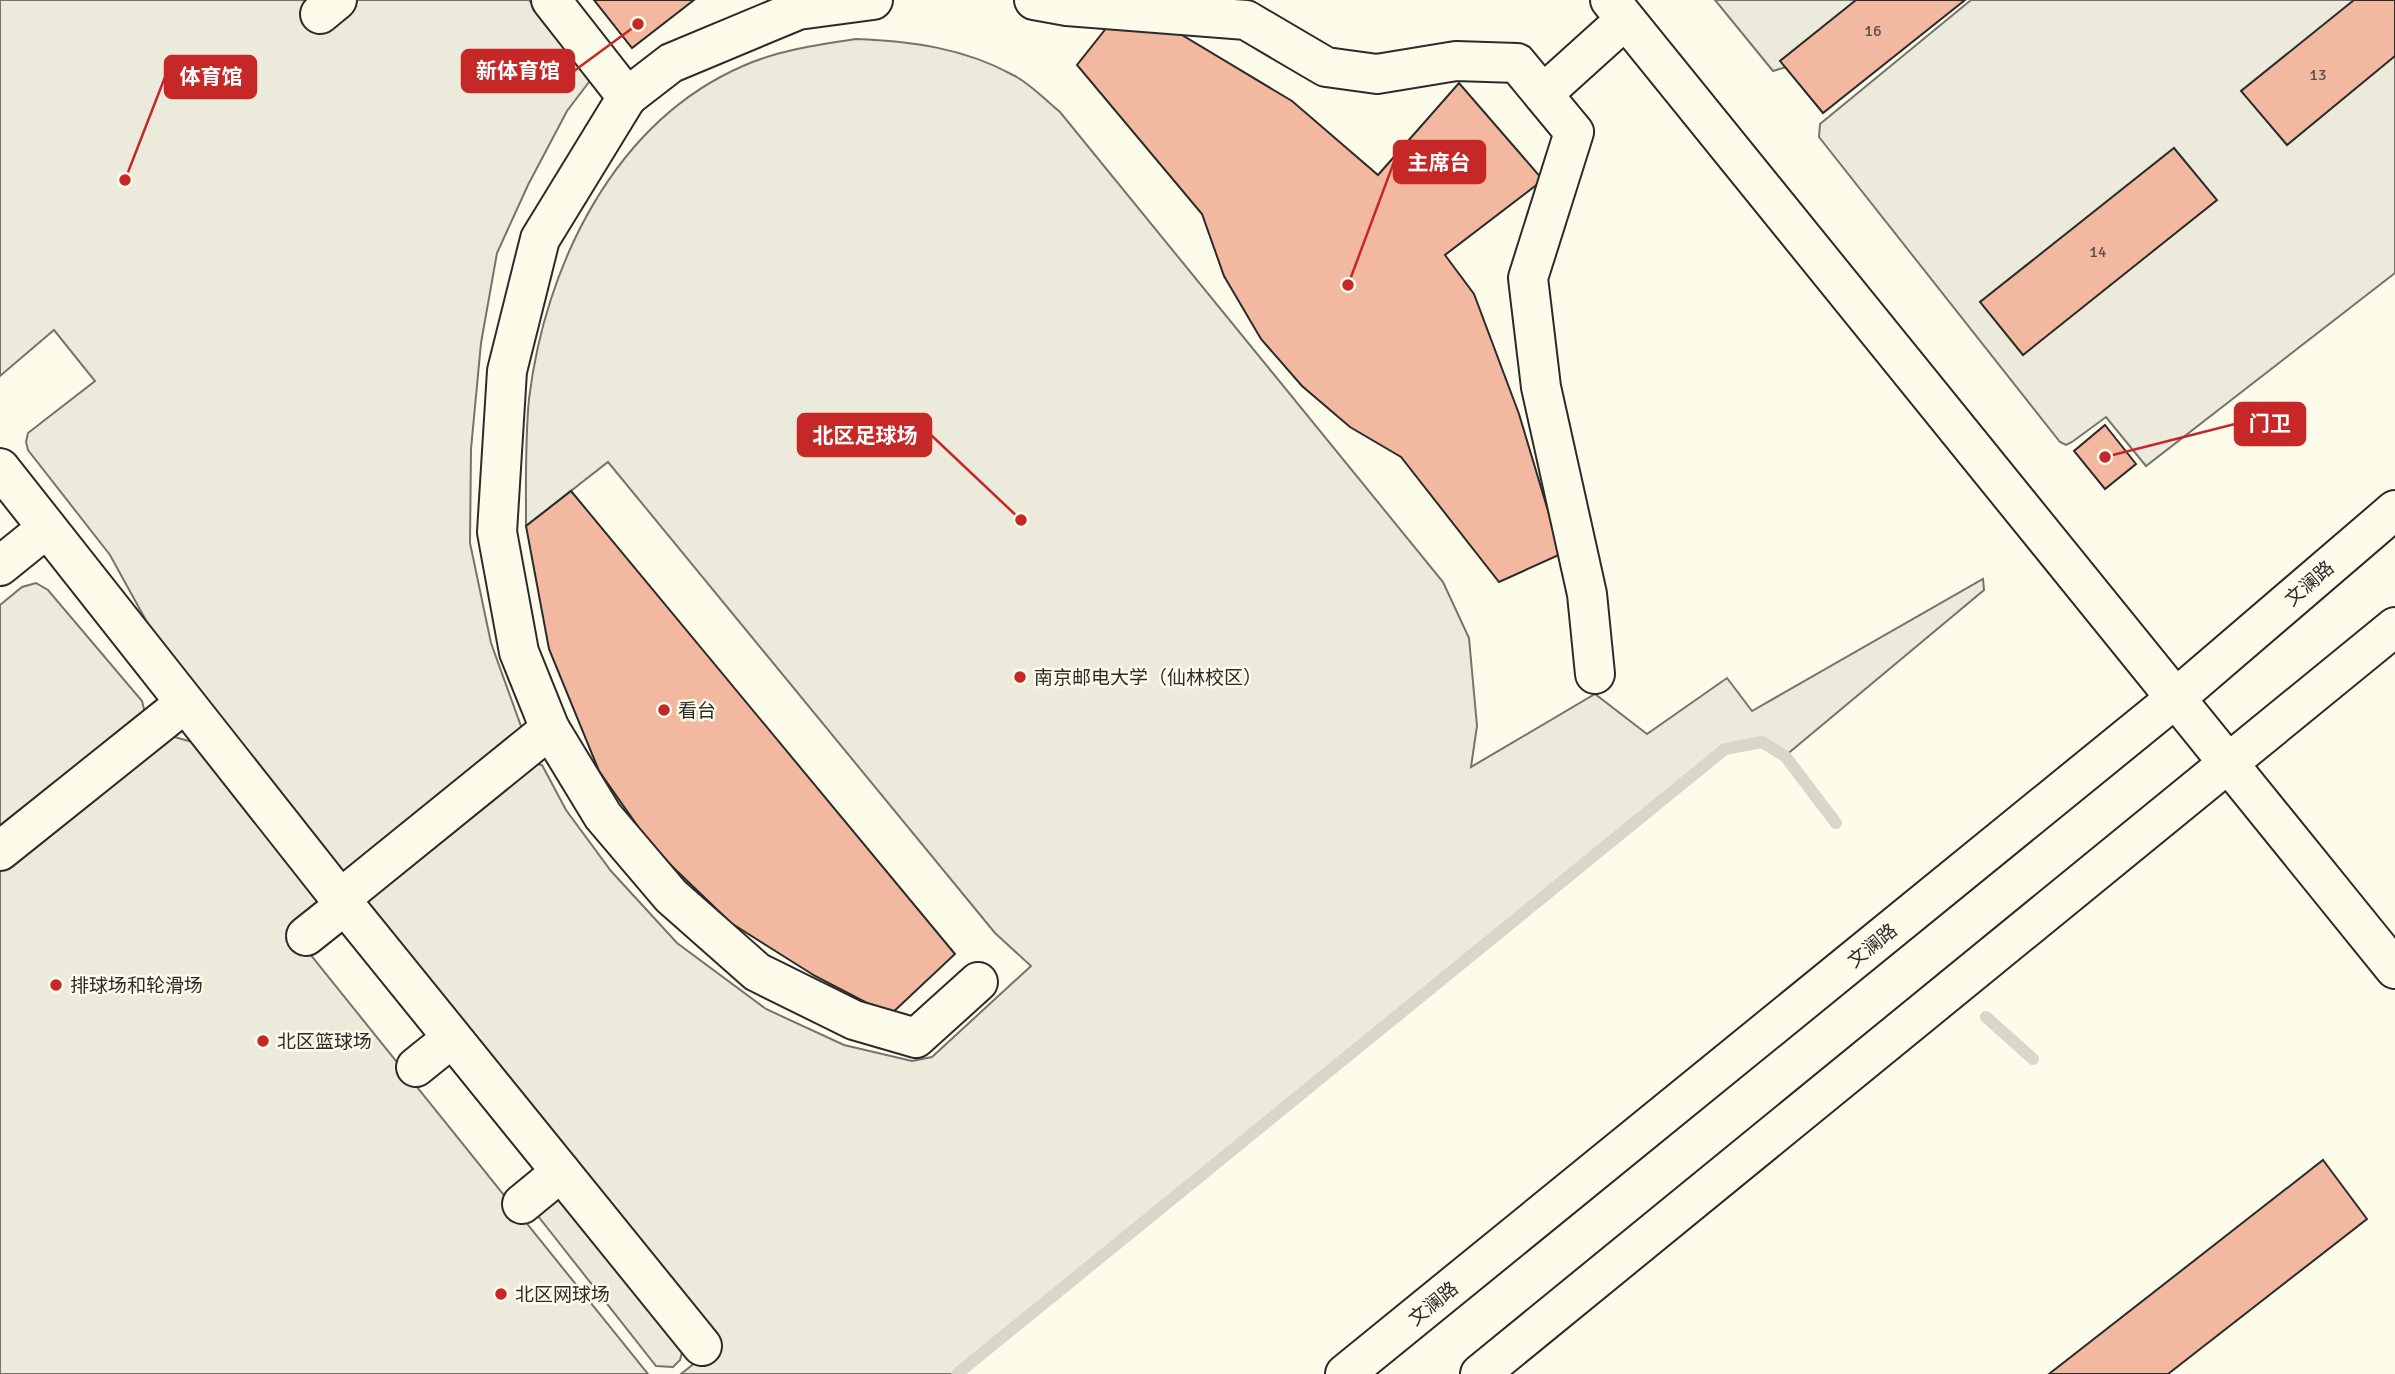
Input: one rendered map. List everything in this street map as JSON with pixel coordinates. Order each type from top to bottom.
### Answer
[{"type":"street","points":[[551,0],[627,97]]},
{"type":"street","points":[[873,0],[798,10],[671,62],[627,97],[540,239],[507,371],[497,532],[519,652],[550,729],[603,816],[671,896],[757,972],[854,1020],[916,1038],[978,982]]},
{"type":"street","points":[[1059,1],[1246,20],[1326,67],[1377,74],[1456,61],[1517,63],[1544,94],[1574,132],[1528,278],[1541,387],[1587,594],[1595,674]]},
{"type":"street","points":[[1544,94],[1617,10],[2231,763],[2395,969]]},
{"type":"street","points":[[0,468],[342,902],[702,1346]]},
{"type":"street","name":"文澜路","points":[[1345,1374],[2177,697],[2395,510]]},
{"type":"street","points":[[0,566],[47,528]]},
{"type":"street","points":[[1480,1374],[2395,627]]},
{"type":"street","points":[[0,851],[185,703]]},
{"type":"street","points":[[306,936],[342,902],[550,729]]},
{"type":"street","points":[[416,1067],[452,1038]]},
{"type":"street","points":[[522,1204],[561,1172]]},
{"type":"shaded area","points":[[0,0],[320,0],[323,26],[356,0],[529,0],[589,74],[589,82],[567,111],[528,185],[497,253],[481,343],[471,449],[470,543],[491,643],[522,729],[340,874],[170,664],[110,555],[28,450],[28,433],[95,381],[54,330],[0,376]]},
{"type":"shaded area","points":[[1715,0],[1876,0],[1793,65],[1773,71]]},
{"type":"shaded area","points":[[1971,0],[2395,0],[2395,273],[2146,466],[2106,417],[2072,442],[2066,445],[2060,442],[1819,137],[1820,124]]},
{"type":"shaded area","points":[[856,39],[917,44],[976,58],[1019,78],[1060,112],[1443,582],[1469,638],[1477,726],[1471,767],[1595,694],[1647,734],[1727,678],[1752,711],[1983,579],[1984,590],[1785,756],[1762,742],[1725,749],[957,1374],[681,1374],[711,1350],[364,913],[366,895],[536,764],[542,765],[566,810],[611,871],[677,943],[766,1009],[844,1045],[912,1061],[932,1057],[1031,966],[995,933],[608,462],[526,526],[528,415],[537,349],[551,299],[570,250],[594,204],[623,161],[657,123],[697,91],[743,66],[798,49]]},
{"type":"shaded area","points":[[36,583],[48,590],[142,701],[145,713],[0,837],[0,605],[22,587]]},
{"type":"shaded area","name":"北区篮球场","points":[[171,736],[200,744],[318,898],[315,907],[289,928],[648,1374],[0,1374],[0,864]]},
{"type":"shaded area","points":[[565,1195],[684,1345],[680,1360],[673,1367],[656,1366],[538,1216],[539,1200]]},
{"type":"building","points":[[594,0],[694,0],[632,48]]},
{"type":"building","points":[[1856,0],[1965,0],[1823,113],[1780,61]]},
{"type":"building","points":[[2354,0],[2395,0],[2395,56],[2287,145],[2241,91]]},
{"type":"building","points":[[1127,2],[1292,101],[1378,175],[1459,83],[1543,180],[1445,255],[1474,294],[1519,414],[1561,554],[1499,582],[1401,457],[1350,427],[1302,386],[1261,339],[1224,276],[1202,214],[1077,65]]},
{"type":"building","points":[[2174,148],[2217,200],[2023,355],[1980,302]]},
{"type":"building","points":[[2105,425],[2136,464],[2105,489],[2074,451]]},
{"type":"building","name":"看台","points":[[571,491],[955,954],[890,1015],[815,976],[731,923],[653,848],[599,771],[549,649],[526,526]]},
{"type":"building","points":[[2323,1160],[2367,1219],[2168,1374],[2049,1374]]},
{"type":"waterway","points":[[957,1374],[1725,749],[1762,742],[1785,756],[1836,823]]},
{"type":"waterway","points":[[1986,1017],[2033,1059]]},
{"type":"place","name":"新体育馆","points":[[638,24]]},
{"type":"place","name":"体育馆","points":[[125,180]]},
{"type":"place","name":"主席台","points":[[1348,285]]},
{"type":"place","name":"门卫","points":[[2105,457]]},
{"type":"place","name":"北区足球场","points":[[1021,520]]},
{"type":"place","name":"南京邮电大学（仙林校区）","points":[[1020,677]]},
{"type":"place","name":"看台","points":[[664,710]]},
{"type":"place","name":"排球场和轮滑场","points":[[56,985]]},
{"type":"place","name":"北区篮球场","points":[[263,1041]]},
{"type":"place","name":"北区网球场","points":[[501,1294]]}]
